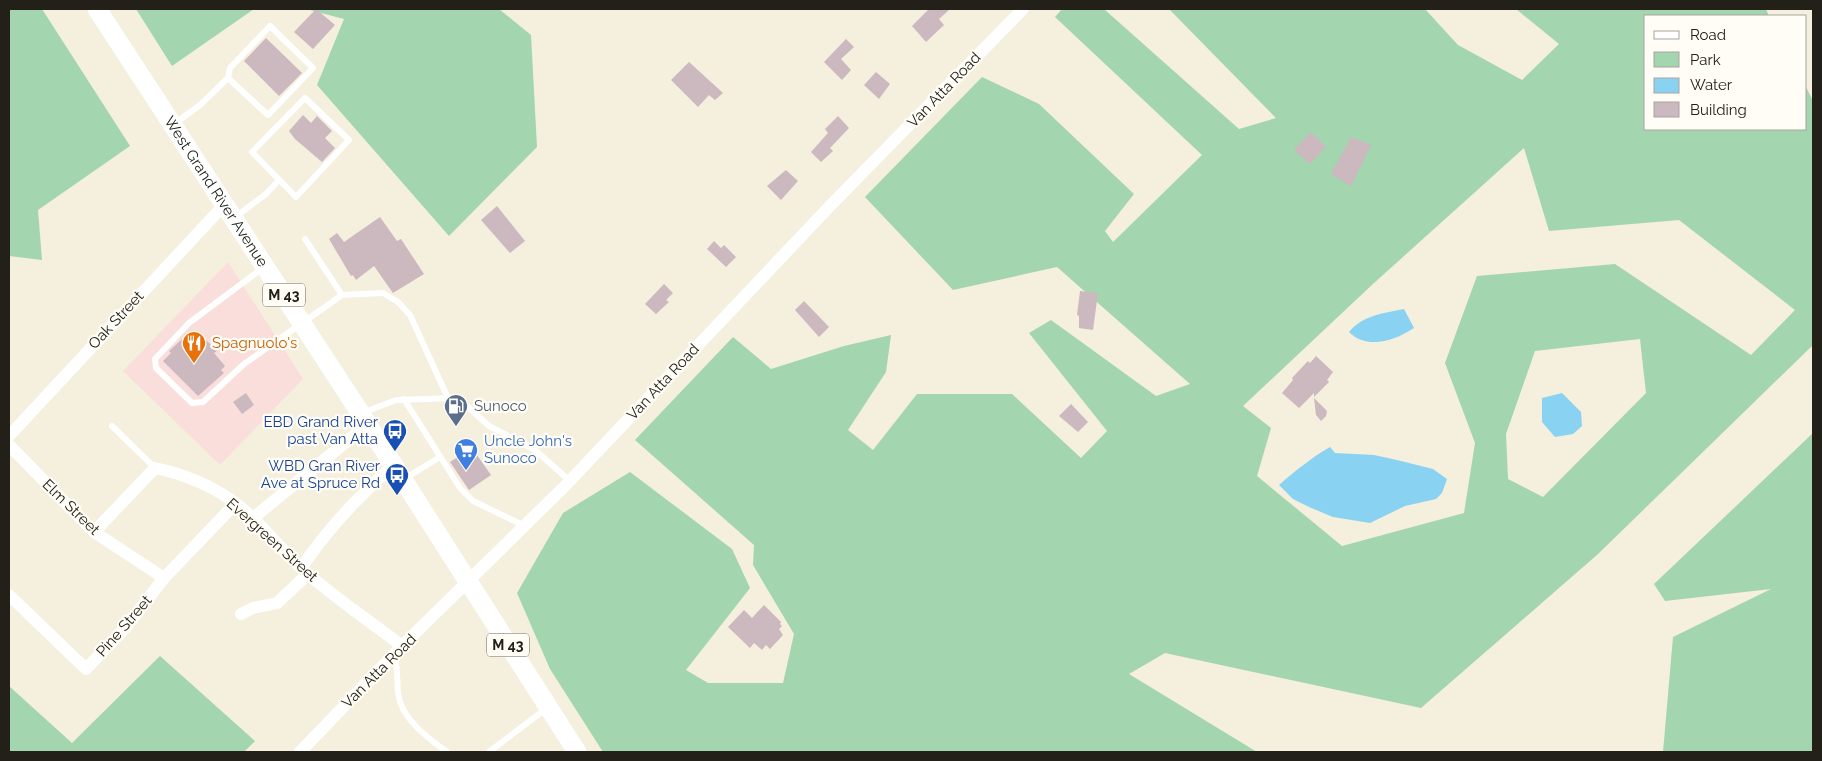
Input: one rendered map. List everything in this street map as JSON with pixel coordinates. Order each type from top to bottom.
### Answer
[{"type":"main road","name":"West Grand River Avenue","points":[[97,9],[399,472],[577,752]]},
{"type":"street","name":"Van Atta Road","points":[[300,752],[398,650],[570,481],[828,208],[1024,9]]},
{"type":"street","name":"Oak Street","points":[[9,436],[229,210]]},
{"type":"street","points":[[253,518],[364,419]]},
{"type":"street","name":"Elm Street","points":[[9,445],[94,532],[164,578]]},
{"type":"street","points":[[94,532],[155,468]]},
{"type":"street","name":"Evergreen Street","points":[[155,468],[179,473],[202,482],[235,504],[253,518],[304,571],[398,650]]},
{"type":"street","points":[[241,614],[253,608],[277,603],[304,571],[324,535],[358,496],[399,472]]},
{"type":"street","name":"Pine Street","points":[[9,595],[86,669],[127,626],[164,578],[235,504]]},
{"type":"lane","points":[[173,124],[200,105],[228,78],[230,68],[270,26],[313,68],[268,114],[228,78]]},
{"type":"lane","points":[[305,98],[349,140],[296,197],[279,180],[252,152],[305,98]]},
{"type":"lane","points":[[229,210],[266,194],[279,180]]},
{"type":"lane","points":[[305,239],[342,295]]},
{"type":"lane","points":[[265,266],[189,322],[157,356],[154,363],[156,368],[192,403],[200,404],[244,364],[342,295],[383,293],[398,302],[410,315],[448,398]]},
{"type":"lane","points":[[364,419],[396,400],[453,398],[467,406],[489,426],[534,450],[570,481]]},
{"type":"lane","points":[[404,399],[460,488],[473,501],[525,526]]},
{"type":"lane","points":[[112,426],[155,468]]},
{"type":"lane","points":[[399,472],[440,457]]},
{"type":"lane","points":[[398,650],[398,693],[403,708],[420,729],[447,752]]},
{"type":"lane","points":[[489,752],[548,707]]},
{"type":"shaded area","points":[[228,262],[303,379],[220,465],[123,371]]},
{"type":"green space","points":[[9,9],[42,9],[130,146],[38,210],[42,260],[9,256]]},
{"type":"green space","points":[[136,9],[254,9],[172,66]]},
{"type":"green space","points":[[306,9],[499,9],[531,35],[537,147],[449,236],[317,85],[344,19]]},
{"type":"green space","points":[[1062,9],[1104,9],[1239,129],[1276,118],[1169,9],[1425,9],[1458,45],[1522,80],[1559,44],[1516,9],[1766,9],[1769,15],[1644,15],[1644,130],[1807,130],[1807,89],[1813,101],[1813,345],[1598,554],[1421,708],[1165,653],[1129,674],[1257,752],[603,752],[550,669],[517,593],[563,513],[630,472],[732,549],[750,588],[686,670],[708,683],[783,683],[794,634],[753,565],[754,545],[635,440],[733,337],[771,369],[844,346],[891,335],[886,372],[848,430],[873,450],[917,394],[1012,394],[1081,458],[1107,431],[1029,333],[1051,320],[1156,396],[1190,384],[1057,267],[953,290],[865,197],[982,77],[1039,104],[1134,194],[1105,231],[1113,242],[1202,155],[1055,17]],"holes":[[[1524,148],[1549,231],[1679,220],[1795,310],[1751,355],[1615,264],[1477,276],[1445,363],[1475,443],[1464,513],[1342,546],[1257,476],[1271,428],[1243,406],[1374,283]],[[1640,339],[1646,393],[1543,497],[1508,479],[1506,434],[1535,351]]]},
{"type":"green space","points":[[1813,433],[1813,752],[1663,752],[1673,637],[1771,589],[1665,601],[1654,584]]},
{"type":"green space","points":[[160,656],[255,741],[244,752],[9,752],[9,686],[72,743]]},
{"type":"water","points":[[1404,309],[1414,328],[1398,337],[1381,342],[1372,342],[1356,338],[1349,332],[1367,318]]},
{"type":"water","points":[[1562,393],[1581,412],[1582,426],[1573,434],[1555,437],[1542,422],[1542,398]]},
{"type":"water","points":[[1330,447],[1335,453],[1374,455],[1433,469],[1447,479],[1442,493],[1436,499],[1405,506],[1370,523],[1333,517],[1293,499],[1279,485],[1303,465]]},
{"type":"building","points":[[316,9],[335,25],[313,49],[294,32]]},
{"type":"building","points":[[929,9],[950,9],[939,19],[944,25],[926,42],[912,26]]},
{"type":"building","points":[[266,38],[302,73],[279,96],[244,61]]},
{"type":"building","points":[[846,39],[854,47],[841,59],[851,70],[842,80],[824,62]]},
{"type":"building","points":[[689,62],[723,93],[715,100],[709,95],[698,107],[671,80]]},
{"type":"building","points":[[876,72],[890,84],[879,99],[864,85]]},
{"type":"building","points":[[303,115],[311,123],[317,116],[332,131],[325,138],[335,148],[322,162],[295,139],[289,131]]},
{"type":"building","points":[[838,116],[849,128],[830,148],[833,151],[821,162],[811,152],[828,133],[825,129]]},
{"type":"building","points":[[1311,132],[1326,147],[1310,164],[1294,150]]},
{"type":"building","points":[[1351,137],[1371,145],[1351,186],[1331,174]]},
{"type":"building","points":[[786,170],[798,181],[781,200],[767,186]]},
{"type":"building","points":[[497,206],[525,241],[510,253],[481,220]]},
{"type":"building","points":[[380,217],[397,241],[401,239],[424,274],[393,293],[374,266],[356,280],[353,275],[351,276],[329,239],[337,233],[344,242]]},
{"type":"building","points":[[714,241],[721,248],[724,245],[736,257],[726,267],[707,249]]},
{"type":"building","points":[[664,284],[673,293],[666,300],[669,302],[656,314],[645,304]]},
{"type":"building","points":[[1080,291],[1098,293],[1093,330],[1079,328],[1079,316],[1077,315]]},
{"type":"building","points":[[804,301],[829,327],[819,337],[795,310]]},
{"type":"building","name":"Spagnuolo's","points":[[190,332],[204,343],[206,340],[217,351],[214,353],[225,366],[221,370],[224,373],[198,396],[163,361],[171,353],[169,351]]},
{"type":"building","points":[[1316,356],[1333,372],[1327,380],[1329,382],[1314,397],[1314,393],[1299,408],[1282,393],[1293,380],[1292,378],[1308,361],[1310,363]]},
{"type":"building","points":[[246,393],[254,405],[242,414],[233,402]]},
{"type":"building","points":[[1314,398],[1327,411],[1326,416],[1321,421],[1316,415]]},
{"type":"building","points":[[1071,404],[1088,422],[1078,432],[1059,416]]},
{"type":"building","points":[[472,448],[491,475],[469,490],[450,462]]},
{"type":"building","points":[[764,605],[781,622],[782,626],[779,629],[783,635],[770,649],[766,645],[762,650],[754,643],[750,648],[728,627],[744,610],[752,618]]},
{"type":"place","name":"Spagnuolo's","points":[[194,364]]},
{"type":"place","name":"Sunoco","points":[[456,427]]},
{"type":"place","name":"EBD Grand River past Van Atta","points":[[395,452]]},
{"type":"place","name":"Uncle John's Sunoco","points":[[466,471]]},
{"type":"place","name":"WBD Gran River Ave at Spruce Rd","points":[[397,496]]}]
